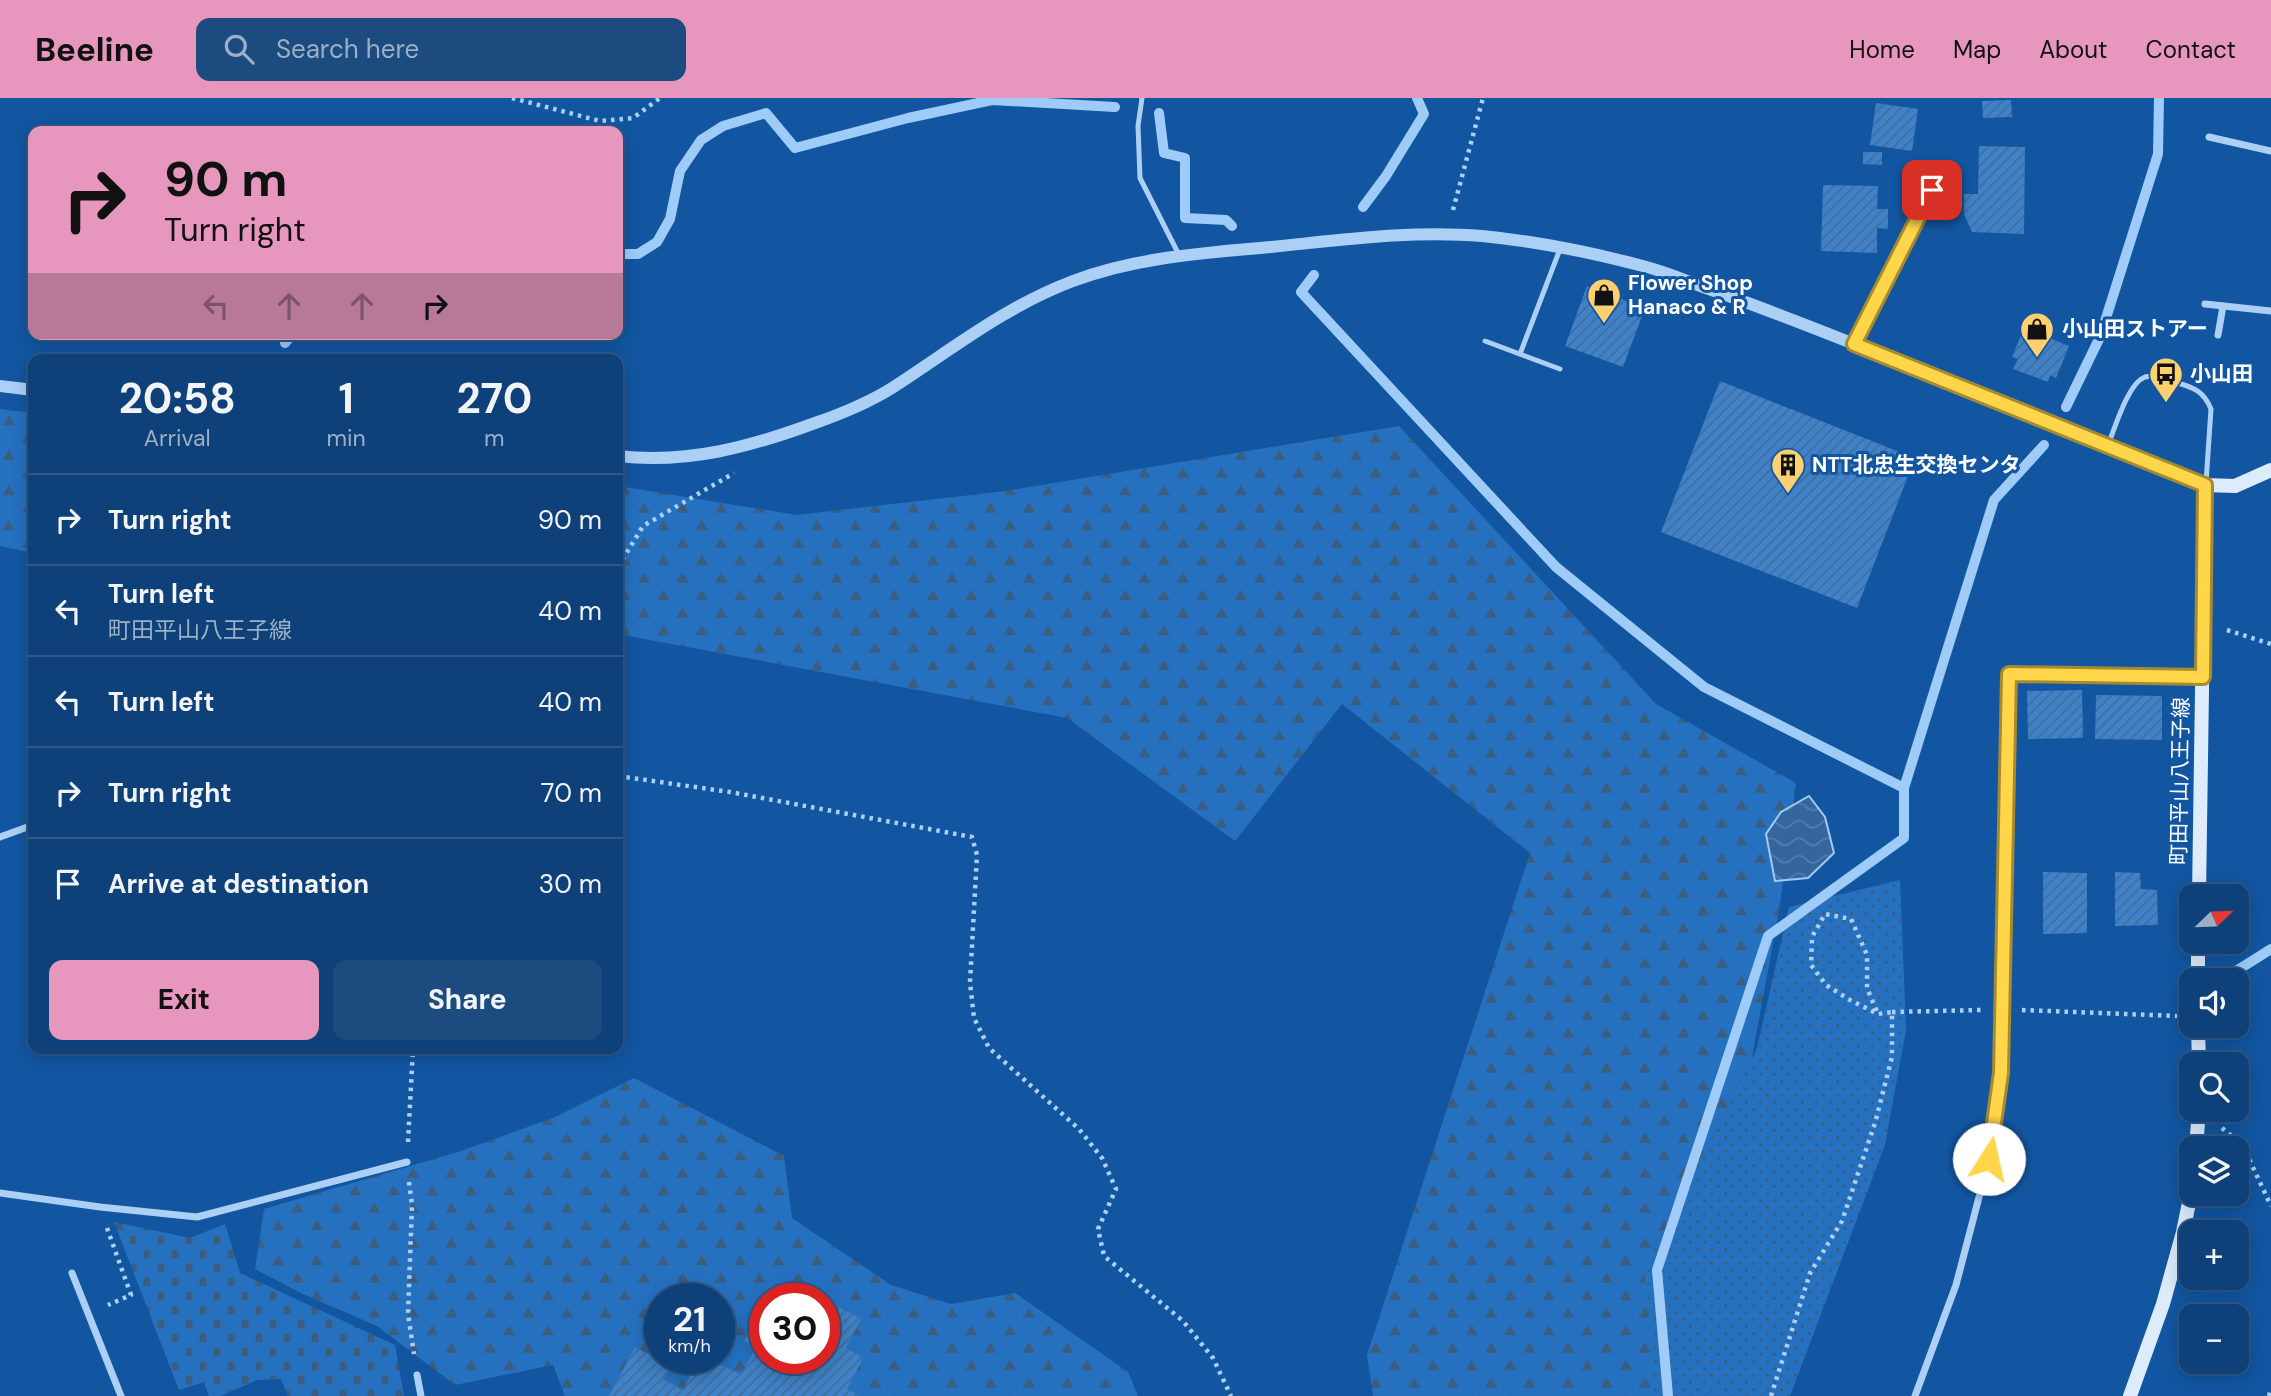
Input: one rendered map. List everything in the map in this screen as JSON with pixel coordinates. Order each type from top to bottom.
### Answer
[{"type":"main road","points":[[2205,485],[2235,486],[2271,470]]},
{"type":"main road","name":"町田平山八王子線","points":[[2199,884],[2205,485]]},
{"type":"main road","points":[[2130,1396],[2163,1304],[2188,1206]]},
{"type":"street","points":[[2209,137],[2271,151]]},
{"type":"street","points":[[623,456],[693,456],[736,449],[771,440],[835,416],[887,391],[983,327],[1048,290],[1106,271],[1179,255],[1380,237],[1447,235],[1483,236],[1642,265],[1753,304],[2205,485]]},
{"type":"street","points":[[2205,304],[2271,311]]},
{"type":"street","points":[[2218,335],[2223,306]]},
{"type":"street","points":[[0,386],[28,389]]},
{"type":"street","points":[[1915,1396],[1956,1285],[1989,1159],[2000,1086],[2009,674],[2203,677]]},
{"type":"street","points":[[0,837],[28,827]]},
{"type":"street","points":[[0,1193],[197,1217],[407,1162]]},
{"type":"street","points":[[72,1273],[121,1396]]},
{"type":"street","points":[[417,1375],[421,1396]]},
{"type":"lane","points":[[1142,98],[1138,126],[1140,178],[1179,255]]},
{"type":"lane","points":[[1854,344],[1932,190]]},
{"type":"lane","points":[[1520,354],[1560,249]]},
{"type":"lane","points":[[1485,341],[1560,369]]},
{"type":"lane","points":[[2108,444],[2131,390],[2144,377],[2154,376],[2196,388],[2206,398],[2211,409],[2205,485]]},
{"type":"path","points":[[512,98],[600,121],[634,118],[660,98]]},
{"type":"path","points":[[1447,235],[1483,98]]},
{"type":"path","points":[[623,559],[643,526],[738,470]]},
{"type":"path","points":[[2203,622],[2271,644]]},
{"type":"path","points":[[623,777],[730,792],[972,837],[977,855],[970,982],[974,1018],[989,1048],[1079,1129],[1102,1158],[1116,1189],[1098,1229],[1104,1256],[1183,1321],[1213,1358],[1231,1396]]},
{"type":"path","points":[[1878,1014],[1867,988],[1867,955],[1851,919],[1825,914],[1812,937],[1811,965],[1826,985],[1878,1014],[2001,1010],[2179,1016]]},
{"type":"path","points":[[1771,1396],[1810,1273],[1842,1221],[1875,1123],[1892,1057],[1892,1012]]},
{"type":"path","points":[[413,1054],[407,1162],[412,1205],[408,1314],[417,1375]]},
{"type":"path","points":[[2217,1124],[2243,1146],[2271,1206]]},
{"type":"path","points":[[100,1207],[131,1295]]},
{"type":"path","points":[[2269,1396],[2271,1389]]},
{"type":"green space","points":[[0,409],[28,412],[28,552],[0,546]]},
{"type":"green space","points":[[1399,426],[1656,704],[1796,783],[1779,911],[1689,1396],[1373,1396],[1367,1355],[1530,853],[1342,704],[1235,841],[1067,718],[623,635],[623,487],[797,515],[1006,491]]},
{"type":"green space","points":[[1900,880],[1906,1030],[1885,1145],[1790,1396],[1655,1396],[1644,1270],[1757,1048],[1789,907]]},
{"type":"green space","points":[[634,1078],[784,1156],[792,1218],[891,1285],[951,1304],[1015,1293],[1128,1372],[1138,1396],[565,1396],[553,1365],[455,1385],[377,1326],[303,1294],[255,1269],[264,1209],[458,1152],[553,1118]]},
{"type":"green space","points":[[114,1222],[190,1238],[225,1224],[240,1273],[395,1345],[404,1396],[288,1396],[281,1379],[257,1380],[221,1396],[209,1396],[204,1382],[179,1390]]},
{"type":"water","points":[[1809,796],[1825,817],[1834,853],[1808,878],[1775,881],[1766,834],[1781,812]]},
{"type":"building","points":[[2011,100],[2012,117],[1983,118],[1982,101]]},
{"type":"building","points":[[1876,103],[1918,109],[1912,151],[1870,145]]},
{"type":"building","points":[[1979,146],[2025,147],[2024,234],[1972,232],[1964,214],[1964,194],[1978,194]]},
{"type":"building","points":[[1863,152],[1882,152],[1882,165],[1863,164]]},
{"type":"building","points":[[1823,185],[1878,186],[1877,209],[1888,209],[1888,229],[1877,228],[1877,253],[1821,251]]},
{"type":"building","points":[[1587,286],[1645,308],[1623,367],[1565,346]]},
{"type":"building","points":[[2024,328],[2069,346],[2056,378],[2050,375],[2048,382],[2013,369],[2018,359],[2012,357]]},
{"type":"building","name":"NTT北忠生交換センタ","points":[[1720,381],[1915,458],[1857,608],[1661,532]]},
{"type":"building","points":[[2082,690],[2083,738],[2028,739],[2027,691]]},
{"type":"building","points":[[2096,695],[2162,696],[2162,740],[2095,739]]},
{"type":"building","points":[[2043,872],[2087,873],[2087,933],[2043,934]]},
{"type":"building","points":[[2115,872],[2140,873],[2141,889],[2157,890],[2158,925],[2115,926]]},
{"type":"building","points":[[840,1308],[861,1319],[846,1348],[863,1358],[847,1389],[859,1396],[609,1396],[635,1347],[644,1352],[644,1374],[666,1374],[663,1379],[683,1390],[692,1374],[735,1372],[741,1375],[749,1360],[749,1374],[840,1374]]},
{"type":"waterway","points":[[1363,207],[1386,176],[1424,114],[1417,98]]},
{"type":"waterway","points":[[2066,407],[2100,337],[2158,154],[2159,98]]},
{"type":"waterway","points":[[623,254],[638,254],[657,242],[670,219],[680,171],[701,140],[723,126],[766,113],[795,148],[908,118],[992,100],[1115,107]]},
{"type":"waterway","points":[[1159,113],[1164,153],[1185,158],[1185,218],[1226,220],[1232,226]]},
{"type":"waterway","points":[[1314,275],[1301,292],[1556,567],[1704,687],[1904,788]]},
{"type":"waterway","points":[[285,343],[288,340]]},
{"type":"waterway","points":[[1668,1396],[1657,1270],[1768,936],[1904,838],[1904,788],[1994,500],[2044,445]]},
{"type":"waterway","points":[[2241,968],[2271,949]]},
{"type":"place","name":"Flower Shop Hanaco & R","points":[[1604,325]]},
{"type":"place","name":"小山田ストアー","points":[[2037,359]]},
{"type":"place","name":"小山田","points":[[2166,404]]},
{"type":"place","name":"NTT北忠生交換センタ","points":[[1788,495]]},
{"type":"route","points":[[1932,190],[1854,344],[2205,485],[2203,677],[2009,674],[2002,1050],[1999,1099],[1989,1159]]}]
